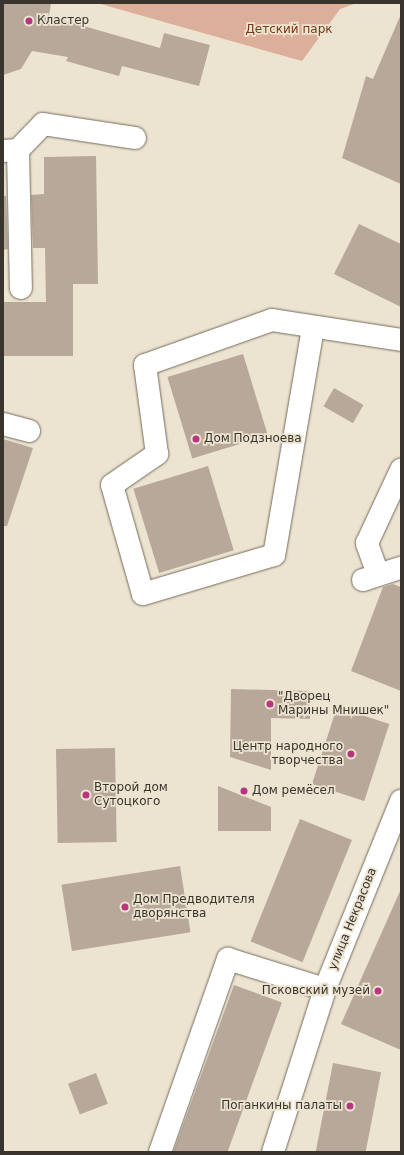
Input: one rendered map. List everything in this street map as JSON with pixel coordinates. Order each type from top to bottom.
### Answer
[{"type":"street","points":[[21,288],[10,151],[43,124],[135,138]]},
{"type":"street","points":[[313,328],[274,555],[143,594],[112,485],[156,454],[144,365],[272,320],[313,328],[401,340]]},
{"type":"street","points":[[3,424],[29,431]]},
{"type":"street","points":[[401,470],[367,543],[371,577],[401,568]]},
{"type":"street","name":"улица Некрасова","points":[[273,1152],[325,989],[401,802]]},
{"type":"street","points":[[160,1152],[228,959],[325,989]]},
{"type":"green space","name":"Детский парк","points":[[97,3],[357,3],[340,9],[302,61]]},
{"type":"building","points":[[3,3],[51,3],[49,16],[160,48],[164,33],[210,45],[199,86],[122,66],[119,76],[66,61],[68,57],[32,51],[21,69],[3,75]]},
{"type":"building","points":[[401,14],[401,184],[342,158],[366,76],[373,79]]},
{"type":"building","points":[[96,156],[98,284],[73,284],[73,356],[3,356],[3,302],[46,302],[45,248],[33,248],[31,195],[44,194],[44,157]]},
{"type":"building","points":[[3,196],[6,196],[8,249],[3,250]]},
{"type":"building","points":[[359,224],[401,244],[401,307],[334,274]]},
{"type":"building","points":[[243,354],[268,435],[192,458],[167,377]]},
{"type":"building","points":[[334,388],[363,405],[353,423],[324,406]]},
{"type":"building","points":[[3,439],[33,448],[7,526],[3,526]]},
{"type":"building","points":[[208,466],[234,550],[159,573],[133,489]]},
{"type":"building","points":[[393,584],[401,587],[401,691],[351,671],[383,587]]},
{"type":"building","points":[[231,689],[310,691],[310,719],[271,718],[271,770],[230,757]]},
{"type":"building","name":"Центр народного творчества","points":[[337,707],[389,724],[364,801],[312,784]]},
{"type":"building","name":"Второй дом Сутоцкого","points":[[115,748],[117,842],[58,843],[56,749]]},
{"type":"building","points":[[218,786],[271,807],[271,831],[218,831]]},
{"type":"building","points":[[300,819],[352,840],[302,962],[251,941]]},
{"type":"building","name":"Дом Предводителя дворянства","points":[[180,866],[190,932],[72,951],[61,885]]},
{"type":"building","name":"Псковский музей","points":[[401,889],[401,1050],[341,1024]]},
{"type":"building","points":[[234,985],[282,1002],[227,1152],[173,1151]]},
{"type":"building","name":"Поганкины палаты","points":[[333,1063],[381,1072],[366,1152],[316,1152]]},
{"type":"building","points":[[96,1073],[108,1104],[80,1115],[68,1084]]},
{"type":"place","name":"Кластер","points":[[29,21]]},
{"type":"place","name":"Дом Подзноева","points":[[196,439]]},
{"type":"place","name":"\"Дворец Марины Мнишек\"","points":[[270,704]]},
{"type":"place","name":"Центр народного творчества","points":[[351,754]]},
{"type":"place","name":"Дом ремёсел","points":[[244,791]]},
{"type":"place","name":"Второй дом Сутоцкого","points":[[86,795]]},
{"type":"place","name":"Дом Предводителя дворянства","points":[[125,907]]},
{"type":"place","name":"Псковский музей","points":[[378,991]]},
{"type":"place","name":"Поганкины палаты","points":[[350,1106]]}]
